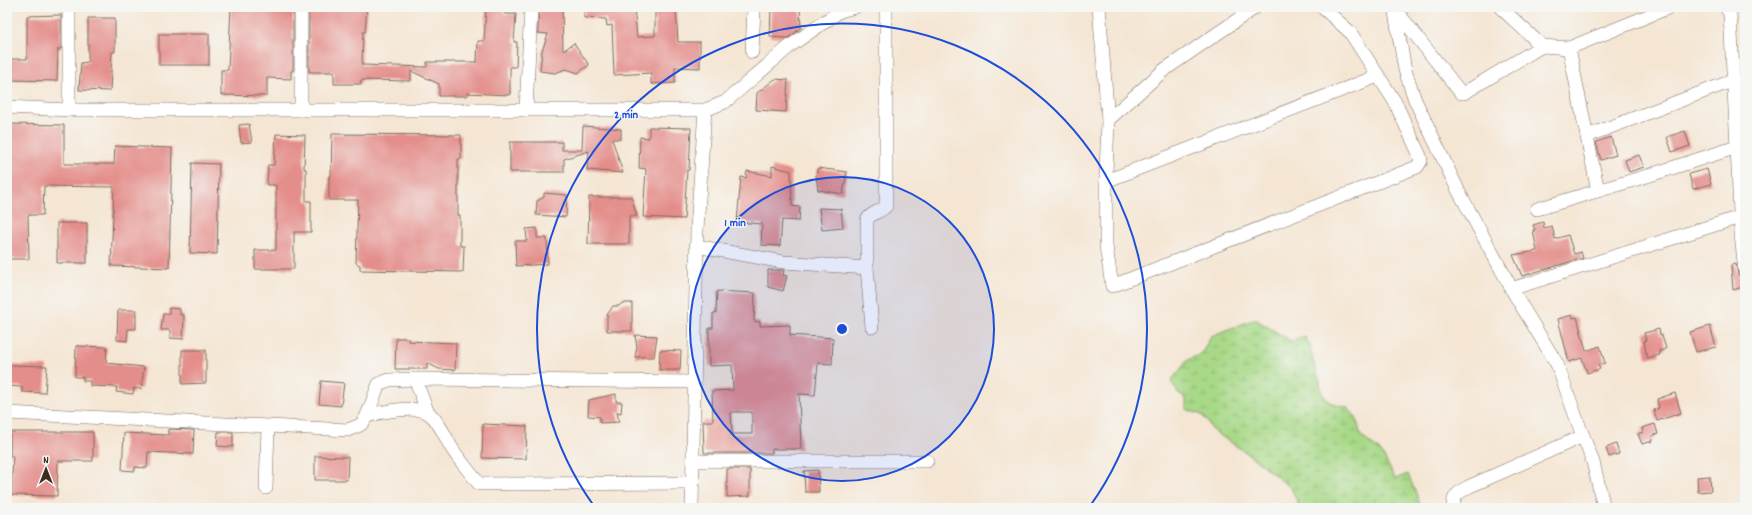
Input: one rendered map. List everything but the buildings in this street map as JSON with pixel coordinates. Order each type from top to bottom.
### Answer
[{"type":"street","points":[[69,7],[69,110]]},
{"type":"street","points":[[301,7],[302,110]]},
{"type":"street","points":[[526,110],[531,7]]},
{"type":"street","points":[[752,52],[754,7]]},
{"type":"street","points":[[7,107],[69,110],[705,110],[725,102],[790,46],[840,10],[855,7]]},
{"type":"street","points":[[872,327],[867,268],[867,218],[886,206],[886,7]]},
{"type":"street","points":[[1099,7],[1108,120],[1106,246],[1112,286],[1418,167],[1421,161],[1420,156],[1395,102],[1350,32],[1322,7]]},
{"type":"street","points":[[1108,120],[1164,70],[1256,7]]},
{"type":"street","points":[[1394,7],[1461,93],[1464,94],[1542,46],[1569,48],[1670,7]]},
{"type":"street","points":[[1394,7],[1405,70],[1415,100],[1458,190],[1511,289],[1558,364],[1593,462],[1604,508]]},
{"type":"street","points":[[1500,7],[1542,46]]},
{"type":"street","points":[[1726,7],[1730,14],[1732,81],[1740,216],[1745,271]]},
{"type":"street","points":[[1569,48],[1598,191]]},
{"type":"street","points":[[1106,181],[1378,76]]},
{"type":"street","points":[[1587,136],[1732,81]]},
{"type":"street","points":[[692,508],[696,246],[705,110]]},
{"type":"street","points":[[1537,209],[1737,147]]},
{"type":"street","points":[[1511,289],[1740,216]]},
{"type":"street","points":[[696,246],[783,262],[867,268]]},
{"type":"street","points":[[415,379],[428,413],[441,427],[452,449],[479,484],[693,483]]},
{"type":"street","points":[[7,413],[348,430],[361,424],[367,416],[372,397],[379,384],[389,380],[694,382]]},
{"type":"street","points":[[367,416],[393,409],[413,410],[428,413]]},
{"type":"street","points":[[266,488],[268,427]]},
{"type":"street","points":[[1454,508],[1453,503],[1455,497],[1468,487],[1583,436]]},
{"type":"street","points":[[693,461],[927,461]]},
{"type":"green space","points":[[1255,319],[1291,341],[1305,337],[1310,345],[1313,362],[1319,378],[1322,393],[1329,402],[1347,407],[1356,417],[1361,436],[1382,453],[1395,479],[1408,474],[1422,508],[1300,508],[1291,488],[1247,453],[1213,431],[1202,415],[1186,409],[1186,399],[1178,393],[1171,381],[1188,360],[1202,353],[1211,336]]}]
